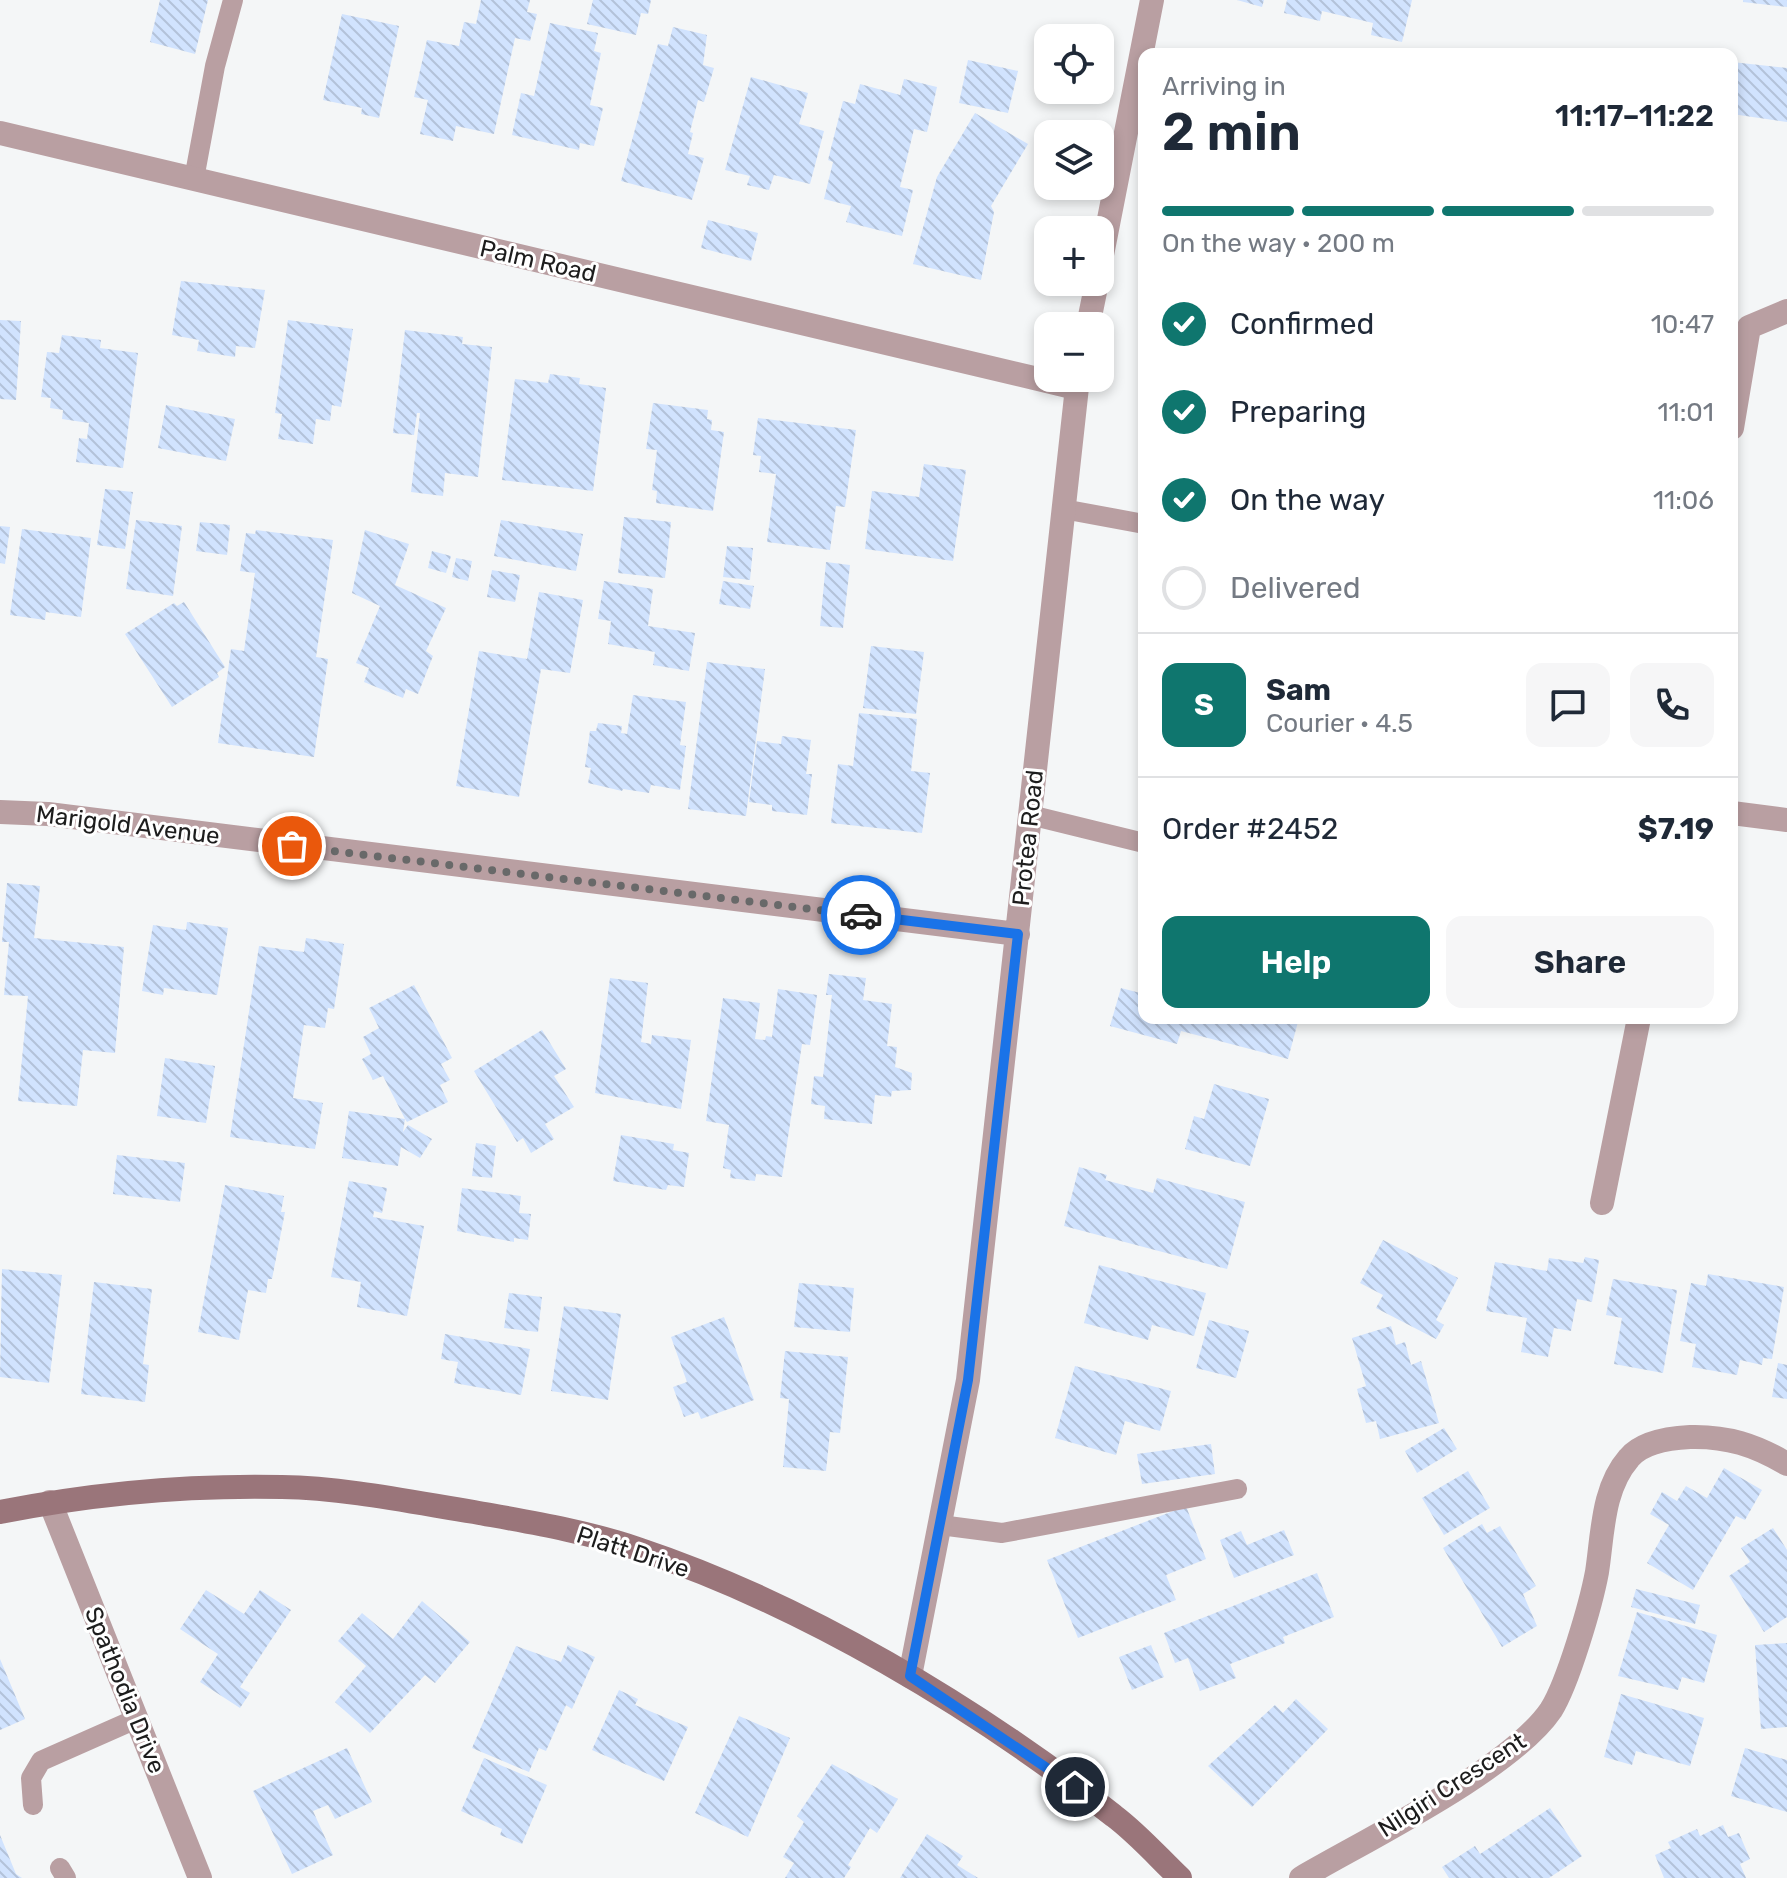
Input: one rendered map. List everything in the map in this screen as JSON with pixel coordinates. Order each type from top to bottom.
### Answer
[{"type":"street","points":[[1139,48],[1148,1]]},
{"type":"street","points":[[1109,216],[1138,56]]},
{"type":"street","name":"Palm Road","points":[[0,133],[1034,373]]},
{"type":"street","points":[[1738,392],[1749,327],[1787,311]]},
{"type":"street","name":"Protea Road","points":[[910,1676],[968,1380],[1076,392]]},
{"type":"street","name":"Marigold Avenue","points":[[0,812],[48,814],[1018,934]]},
{"type":"street","points":[[1738,814],[1787,820]]},
{"type":"street","points":[[1602,1203],[1638,1024]]},
{"type":"street","name":"Nilgiri Crescent","points":[[1301,1878],[1474,1776],[1531,1735],[1552,1708],[1596,1577],[1610,1486],[1630,1455],[1667,1438],[1719,1436],[1760,1448],[1787,1464]]},
{"type":"street","name":"Platt Drive","points":[[0,1512],[50,1502],[198,1489],[285,1487],[425,1504],[548,1525],[637,1549],[751,1595],[910,1676],[1117,1817],[1180,1878]]},
{"type":"street","name":"Spathodia Drive","points":[[50,1502],[200,1878]]},
{"type":"lane","points":[[194,179],[215,66],[233,0]]},
{"type":"lane","points":[[1063,509],[1138,523]]},
{"type":"lane","points":[[1030,815],[1138,842]]},
{"type":"lane","points":[[940,1525],[1002,1533],[1237,1489]]},
{"type":"lane","points":[[33,1805],[31,1778],[41,1761],[136,1719]]},
{"type":"building","points":[[160,0],[208,0],[195,54],[150,42]]},
{"type":"building","points":[[481,0],[530,0],[527,12],[537,14],[530,41],[515,38],[494,134],[456,126],[453,141],[420,134],[428,100],[414,97],[427,40],[459,46],[464,22],[476,24]]},
{"type":"building","points":[[593,0],[651,0],[648,14],[641,13],[636,35],[587,24]]},
{"type":"building","points":[[1237,0],[1264,0],[1262,7]]},
{"type":"building","points":[[1287,0],[1412,0],[1402,42],[1371,35],[1373,23],[1322,11],[1320,21],[1284,13]]},
{"type":"building","points":[[1787,0],[1787,7],[1743,2]]},
{"type":"building","points":[[342,14],[399,26],[379,118],[361,114],[362,108],[323,100]]},
{"type":"building","points":[[550,23],[598,33],[594,51],[601,53],[590,105],[603,108],[594,146],[580,143],[579,150],[512,135],[521,93],[534,96]]},
{"type":"building","points":[[673,27],[707,35],[703,65],[714,68],[704,102],[698,100],[690,132],[693,133],[688,154],[704,158],[692,200],[621,181],[658,44],[668,46]]},
{"type":"building","points":[[968,60],[1018,71],[1008,113],[959,103]]},
{"type":"building","points":[[1738,63],[1787,68],[1787,122],[1738,115]]},
{"type":"building","points":[[751,77],[808,93],[799,124],[824,131],[810,184],[774,175],[769,190],[747,185],[750,176],[725,170]]},
{"type":"building","points":[[904,79],[937,87],[927,132],[914,129],[900,187],[913,190],[902,236],[846,222],[851,206],[824,199],[833,162],[828,160],[843,101],[855,104],[860,84],[900,95]]},
{"type":"building","points":[[975,113],[1028,144],[991,206],[994,212],[981,280],[913,264],[937,177]]},
{"type":"building","points":[[708,220],[758,233],[751,261],[701,248]]},
{"type":"building","points":[[181,281],[265,290],[255,348],[236,346],[235,357],[197,351],[199,340],[172,335]]},
{"type":"building","points":[[0,320],[21,321],[16,400],[0,399]]},
{"type":"building","points":[[288,320],[353,329],[341,407],[332,405],[330,421],[316,419],[313,444],[278,439],[282,414],[275,413]]},
{"type":"building","points":[[405,330],[463,337],[462,344],[492,347],[478,477],[445,473],[443,496],[411,492],[420,413],[417,413],[414,435],[393,433]]},
{"type":"building","points":[[62,335],[101,340],[100,348],[138,353],[123,468],[76,462],[79,438],[87,439],[89,423],[62,419],[63,410],[50,408],[51,398],[41,397],[47,352],[59,353]]},
{"type":"building","points":[[550,374],[580,378],[579,384],[606,388],[593,491],[502,480],[515,379],[548,383]]},
{"type":"building","points":[[653,403],[708,410],[707,419],[712,420],[711,430],[724,432],[713,511],[656,503],[657,491],[652,490],[657,450],[646,449]]},
{"type":"building","points":[[166,405],[235,419],[226,461],[158,448]]},
{"type":"building","points":[[758,418],[856,430],[845,507],[836,506],[830,550],[767,542],[776,474],[759,472],[761,456],[753,455]]},
{"type":"building","points":[[924,464],[966,470],[953,561],[865,549],[872,491],[919,497]]},
{"type":"building","points":[[105,489],[133,492],[125,549],[97,545]]},
{"type":"building","points":[[624,517],[671,522],[665,578],[618,573]]},
{"type":"building","points":[[136,520],[182,526],[173,596],[126,589]]},
{"type":"building","points":[[501,520],[583,534],[576,571],[494,556]]},
{"type":"building","points":[[200,522],[230,525],[227,555],[196,551]]},
{"type":"building","points":[[0,526],[10,527],[5,564],[0,563]]},
{"type":"building","points":[[22,529],[91,538],[81,617],[46,612],[45,620],[10,615]]},
{"type":"building","points":[[256,530],[333,540],[316,657],[328,659],[314,757],[218,743],[231,649],[244,651],[255,573],[240,571],[246,533],[255,534]]},
{"type":"building","points":[[365,530],[409,544],[395,585],[446,608],[426,651],[433,656],[418,694],[406,689],[403,698],[364,682],[369,668],[356,663],[380,606],[352,593]]},
{"type":"building","points":[[727,546],[753,548],[750,580],[723,577]]},
{"type":"building","points":[[432,551],[451,556],[446,573],[428,568]]},
{"type":"building","points":[[456,558],[472,561],[468,581],[452,577]]},
{"type":"building","points":[[826,562],[850,565],[843,628],[820,626]]},
{"type":"building","points":[[492,570],[520,575],[515,602],[487,597]]},
{"type":"building","points":[[604,581],[653,589],[648,626],[695,633],[689,671],[653,665],[655,652],[608,644],[611,621],[598,619]]},
{"type":"building","points":[[723,581],[754,586],[750,609],[719,604]]},
{"type":"building","points":[[539,592],[583,600],[570,673],[541,669],[519,797],[456,786],[479,651],[527,659]]},
{"type":"building","points":[[184,602],[225,667],[217,673],[219,677],[172,707],[125,634],[174,603],[177,606]]},
{"type":"building","points":[[871,646],[924,652],[916,714],[863,708]]},
{"type":"building","points":[[707,662],[765,669],[746,816],[688,809]]},
{"type":"building","points":[[633,695],[686,702],[680,745],[686,746],[680,790],[651,785],[649,793],[622,791],[588,783],[591,768],[585,767],[590,731],[596,731],[598,723],[622,726],[621,733],[627,734]]},
{"type":"building","points":[[859,713],[917,719],[911,771],[930,773],[922,833],[831,823],[838,764],[853,766]]},
{"type":"building","points":[[782,736],[811,740],[806,774],[812,774],[807,815],[772,811],[772,805],[749,802],[757,741],[781,744]]},
{"type":"building","points":[[7,883],[40,886],[34,938],[124,947],[115,1053],[83,1050],[77,1106],[18,1101],[28,996],[4,995],[9,942],[2,942]]},
{"type":"building","points":[[187,922],[228,928],[217,995],[164,988],[163,995],[142,991],[153,925],[186,930]]},
{"type":"building","points":[[306,938],[344,944],[334,1009],[328,1008],[325,1028],[304,1025],[293,1098],[323,1103],[315,1149],[230,1137],[259,946],[304,952]]},
{"type":"building","points":[[829,974],[866,978],[863,1000],[892,1004],[887,1046],[897,1047],[895,1067],[912,1073],[911,1090],[892,1091],[891,1097],[875,1095],[872,1124],[824,1119],[825,1106],[811,1104],[814,1076],[823,1077],[832,995],[826,995]]},
{"type":"building","points":[[610,978],[648,983],[641,1042],[651,1044],[652,1035],[691,1040],[681,1109],[595,1093]]},
{"type":"building","points":[[414,985],[452,1058],[441,1064],[450,1080],[440,1085],[448,1102],[407,1122],[383,1076],[373,1080],[362,1059],[371,1054],[363,1037],[379,1028],[369,1008]]},
{"type":"building","points":[[1121,988],[1138,992],[1138,1024],[1297,1024],[1288,1059],[1181,1031],[1177,1044],[1110,1026]]},
{"type":"building","points":[[778,989],[817,995],[810,1045],[802,1044],[782,1177],[756,1174],[755,1181],[730,1178],[731,1170],[723,1168],[729,1125],[706,1121],[723,998],[760,1003],[755,1039],[765,1040],[766,1036],[772,1037]]},
{"type":"building","points":[[542,1030],[566,1069],[554,1076],[574,1107],[545,1124],[554,1139],[531,1153],[523,1138],[517,1142],[474,1071]]},
{"type":"building","points":[[165,1058],[215,1066],[206,1123],[157,1116]]},
{"type":"building","points":[[1214,1084],[1269,1099],[1250,1166],[1185,1149],[1194,1116],[1204,1119]]},
{"type":"building","points":[[349,1111],[405,1119],[403,1132],[408,1125],[432,1139],[420,1158],[401,1147],[398,1166],[342,1158]]},
{"type":"building","points":[[621,1135],[674,1144],[673,1150],[689,1153],[684,1187],[668,1185],[666,1190],[613,1181]]},
{"type":"building","points":[[476,1143],[496,1146],[492,1178],[472,1176]]},
{"type":"building","points":[[117,1155],[185,1163],[180,1202],[113,1194]]},
{"type":"building","points":[[1079,1167],[1107,1175],[1105,1180],[1153,1193],[1157,1178],[1245,1202],[1227,1269],[1064,1226]]},
{"type":"building","points":[[349,1181],[387,1188],[382,1213],[374,1211],[373,1217],[424,1226],[407,1316],[357,1307],[361,1282],[331,1277]]},
{"type":"building","points":[[225,1185],[284,1196],[281,1212],[285,1212],[272,1279],[268,1279],[266,1293],[248,1290],[239,1340],[198,1332]]},
{"type":"building","points":[[462,1188],[521,1196],[519,1213],[531,1214],[528,1240],[514,1238],[514,1242],[457,1231]]},
{"type":"building","points":[[1383,1240],[1458,1278],[1436,1320],[1444,1325],[1436,1339],[1376,1308],[1383,1295],[1360,1283]]},
{"type":"building","points":[[1585,1257],[1599,1260],[1592,1302],[1577,1299],[1571,1331],[1554,1328],[1548,1357],[1521,1352],[1527,1318],[1486,1311],[1495,1262],[1547,1271],[1549,1258],[1583,1263]]},
{"type":"building","points":[[1099,1265],[1206,1293],[1194,1336],[1152,1325],[1148,1340],[1084,1323]]},
{"type":"building","points":[[2,1269],[62,1275],[49,1383],[0,1377]]},
{"type":"building","points":[[1708,1274],[1784,1287],[1772,1359],[1763,1358],[1762,1365],[1740,1360],[1737,1375],[1692,1367],[1696,1344],[1680,1341],[1691,1283],[1706,1286]]},
{"type":"building","points":[[1613,1279],[1677,1290],[1663,1373],[1614,1364],[1622,1318],[1606,1315]]},
{"type":"building","points":[[94,1282],[152,1289],[143,1364],[149,1365],[145,1402],[81,1394]]},
{"type":"building","points":[[799,1283],[854,1288],[850,1332],[794,1327]]},
{"type":"building","points":[[509,1293],[542,1297],[538,1332],[504,1328]]},
{"type":"building","points":[[564,1306],[621,1314],[608,1400],[551,1391]]},
{"type":"building","points":[[724,1317],[754,1400],[701,1419],[698,1412],[684,1417],[673,1387],[687,1382],[671,1337]]},
{"type":"building","points":[[1209,1320],[1249,1331],[1236,1378],[1196,1368]]},
{"type":"building","points":[[1391,1326],[1396,1345],[1405,1342],[1411,1365],[1421,1361],[1439,1423],[1380,1439],[1376,1421],[1366,1423],[1357,1389],[1366,1386],[1352,1338]]},
{"type":"building","points":[[445,1334],[530,1349],[521,1395],[454,1383],[458,1362],[441,1359]]},
{"type":"building","points":[[785,1351],[848,1357],[840,1433],[830,1432],[826,1471],[783,1467],[789,1399],[780,1398]]},
{"type":"building","points":[[1778,1363],[1787,1365],[1787,1399],[1772,1397]]},
{"type":"building","points":[[1075,1366],[1171,1391],[1160,1431],[1125,1421],[1116,1455],[1055,1438]]},
{"type":"building","points":[[1444,1428],[1457,1449],[1417,1473],[1405,1451]]},
{"type":"building","points":[[1211,1444],[1215,1474],[1142,1484],[1137,1454]]},
{"type":"building","points":[[1724,1468],[1762,1490],[1745,1520],[1736,1516],[1693,1590],[1647,1563],[1669,1525],[1650,1514],[1662,1492],[1677,1501],[1686,1486],[1707,1498]]},
{"type":"building","points":[[1468,1471],[1490,1508],[1444,1535],[1422,1498]]},
{"type":"building","points":[[1186,1506],[1206,1559],[1166,1575],[1176,1600],[1078,1638],[1047,1560]]},
{"type":"building","points":[[1482,1524],[1487,1533],[1500,1526],[1536,1586],[1523,1594],[1537,1626],[1502,1647],[1443,1548]]},
{"type":"building","points":[[1773,1528],[1787,1550],[1787,1617],[1764,1632],[1729,1576],[1750,1562],[1741,1548]]},
{"type":"building","points":[[1284,1530],[1294,1555],[1234,1578],[1220,1540],[1241,1531],[1247,1545]]},
{"type":"building","points":[[1317,1573],[1334,1617],[1283,1637],[1285,1643],[1230,1664],[1236,1678],[1200,1691],[1188,1658],[1175,1663],[1164,1633]]},
{"type":"building","points":[[1636,1589],[1700,1605],[1695,1624],[1631,1607]]},
{"type":"building","points":[[206,1590],[244,1614],[260,1590],[291,1610],[240,1687],[250,1693],[240,1708],[200,1682],[218,1654],[180,1629]]},
{"type":"building","points":[[422,1601],[470,1642],[435,1683],[425,1675],[370,1733],[335,1702],[366,1666],[338,1641],[362,1613],[393,1639]]},
{"type":"building","points":[[1637,1612],[1717,1635],[1704,1683],[1682,1677],[1678,1690],[1618,1676]]},
{"type":"building","points":[[1787,1643],[1787,1727],[1761,1729],[1755,1645]]},
{"type":"building","points":[[568,1645],[595,1657],[572,1709],[566,1705],[546,1751],[539,1748],[529,1772],[472,1748],[516,1646],[561,1662]]},
{"type":"building","points":[[1151,1645],[1164,1677],[1132,1690],[1119,1657]]},
{"type":"building","points":[[0,1659],[25,1719],[0,1730]]},
{"type":"building","points":[[619,1690],[638,1699],[635,1705],[688,1727],[664,1781],[592,1750]]},
{"type":"building","points":[[1621,1694],[1704,1718],[1690,1766],[1636,1751],[1632,1765],[1604,1757]]},
{"type":"building","points":[[1296,1699],[1328,1729],[1252,1807],[1208,1766],[1275,1705],[1283,1713]]},
{"type":"building","points":[[739,1716],[790,1738],[748,1837],[695,1813]]},
{"type":"building","points":[[347,1748],[372,1802],[335,1819],[328,1805],[313,1811],[333,1855],[292,1874],[253,1791]]},
{"type":"building","points":[[1745,1748],[1787,1760],[1787,1812],[1731,1796]]},
{"type":"building","points":[[484,1758],[547,1785],[522,1844],[500,1835],[502,1829],[461,1811]]},
{"type":"building","points":[[832,1764],[898,1799],[877,1833],[870,1828],[848,1865],[851,1867],[844,1878],[785,1878],[794,1863],[783,1857],[804,1822],[797,1816]]},
{"type":"building","points":[[1550,1808],[1582,1856],[1549,1878],[1449,1878],[1442,1867],[1475,1846],[1480,1854]]},
{"type":"building","points":[[1723,1825],[1728,1837],[1739,1833],[1750,1859],[1740,1864],[1746,1878],[1664,1878],[1655,1855],[1671,1848],[1668,1842],[1697,1829],[1700,1836]]},
{"type":"building","points":[[927,1834],[963,1856],[957,1865],[978,1878],[900,1878]]},
{"type":"building","points":[[0,1835],[16,1874],[22,1878],[0,1878]]},
{"type":"way so far","points":[[292,846],[861,915]]},
{"type":"route","points":[[861,915],[1018,934],[968,1380],[910,1676],[1075,1787]]}]
